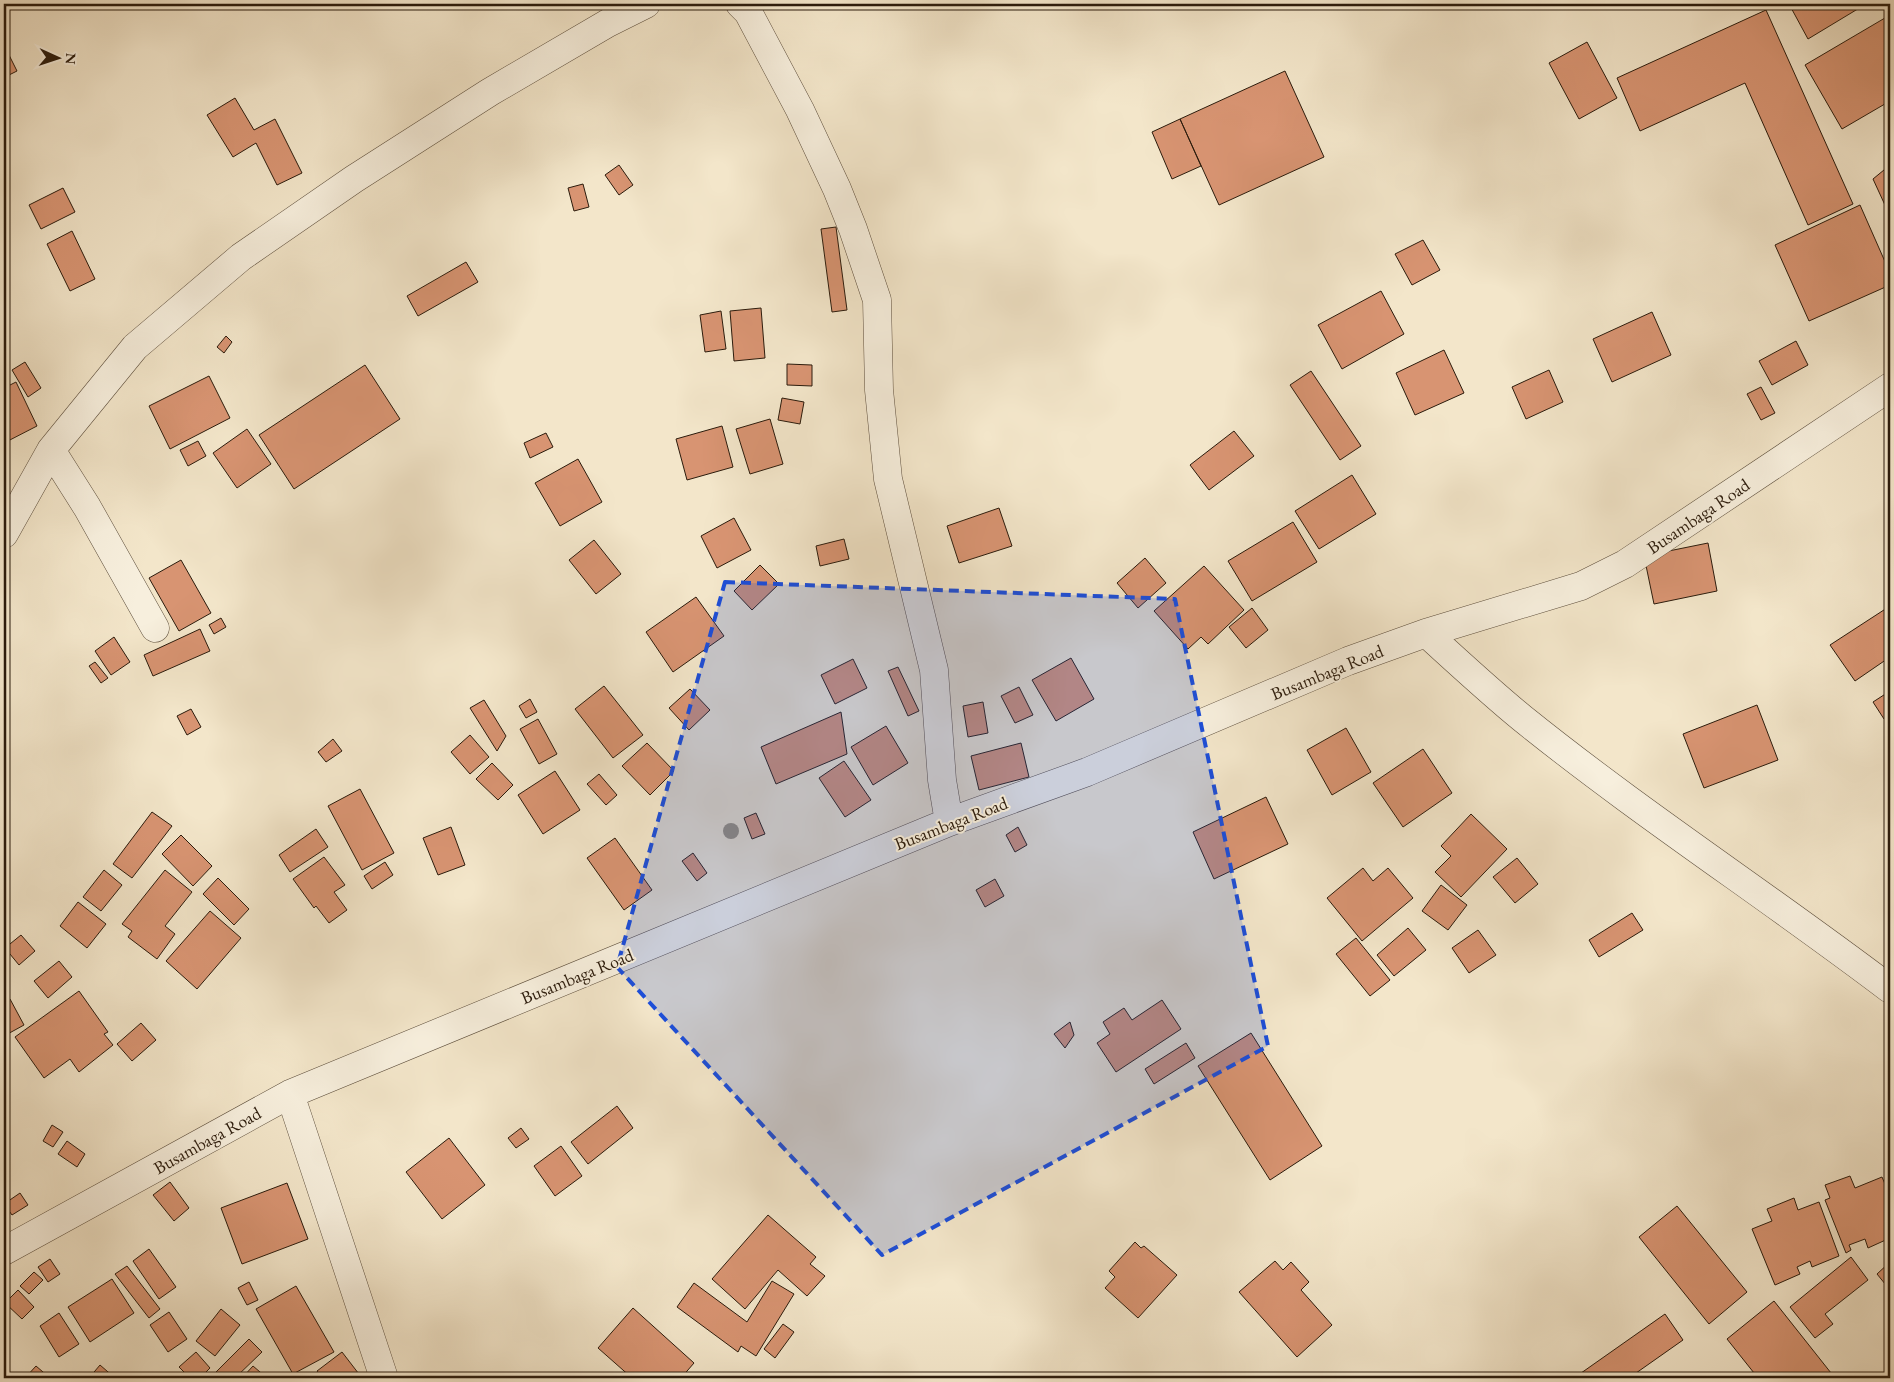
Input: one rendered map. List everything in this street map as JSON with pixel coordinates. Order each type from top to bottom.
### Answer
[{"type":"street","points":[[4,534],[51,450],[136,347],[241,257],[354,179],[490,92],[608,23],[646,4]]},
{"type":"street","points":[[740,4],[748,12],[800,110],[837,189],[878,300],[879,390],[888,479],[934,670],[942,780],[948,822]]},
{"type":"street","name":"Busambaga Road","points":[[4,1251],[290,1094],[948,822],[1087,772],[1348,661],[1426,633],[1581,586],[1625,564],[1890,387]]},
{"type":"street","points":[[51,450],[102,532],[155,628]]},
{"type":"street","points":[[1426,633],[1529,724],[1758,894],[1842,952],[1890,989]]},
{"type":"street","points":[[290,1094],[384,1378]]},
{"type":"highlighted area","points":[[725,582],[1175,599],[1268,1046],[882,1255],[617,967]]},
{"type":"building","points":[[1789,4],[1866,4],[1808,39]]},
{"type":"building","points":[[1766,10],[1853,204],[1808,225],[1745,83],[1640,131],[1617,78]]},
{"type":"building","points":[[1890,15],[1890,101],[1842,129],[1805,65]]},
{"type":"building","points":[[1587,42],[1617,98],[1579,119],[1549,63]]},
{"type":"building","points":[[4,45],[17,71],[7,76],[4,70]]},
{"type":"building","points":[[1285,71],[1324,157],[1219,205],[1180,119]]},
{"type":"building","points":[[235,98],[254,130],[275,119],[302,173],[277,185],[256,143],[233,157],[207,115]]},
{"type":"building","points":[[1180,119],[1201,166],[1172,179],[1152,132]]},
{"type":"building","points":[[619,165],[633,185],[619,195],[605,175]]},
{"type":"building","points":[[1890,165],[1890,216],[1873,179]]},
{"type":"building","points":[[583,184],[589,207],[574,211],[568,188]]},
{"type":"building","points":[[63,188],[75,212],[41,229],[29,205]]},
{"type":"building","points":[[1860,205],[1890,273],[1890,285],[1809,321],[1775,245]]},
{"type":"building","points":[[836,227],[847,310],[832,312],[821,229]]},
{"type":"building","points":[[72,231],[95,279],[70,291],[47,244]]},
{"type":"building","points":[[1423,240],[1440,270],[1412,285],[1395,254]]},
{"type":"building","points":[[466,262],[478,282],[418,316],[407,296]]},
{"type":"building","points":[[1381,291],[1404,334],[1342,369],[1318,325]]},
{"type":"building","points":[[761,308],[765,358],[734,361],[730,311]]},
{"type":"building","points":[[721,311],[726,349],[705,352],[700,315]]},
{"type":"building","points":[[1652,312],[1671,355],[1612,382],[1593,339]]},
{"type":"building","points":[[226,336],[232,342],[224,353],[217,347]]},
{"type":"building","points":[[1796,341],[1808,365],[1772,385],[1759,361]]},
{"type":"building","points":[[1444,350],[1464,393],[1415,415],[1396,373]]},
{"type":"building","points":[[25,362],[41,388],[28,397],[12,370]]},
{"type":"building","points":[[787,364],[812,365],[812,386],[787,385]]},
{"type":"building","points":[[365,365],[400,419],[294,489],[259,435]]},
{"type":"building","points":[[1549,370],[1563,402],[1526,419],[1512,387]]},
{"type":"building","points":[[1311,371],[1361,446],[1340,460],[1290,385]]},
{"type":"building","points":[[209,376],[230,418],[170,449],[149,406]]},
{"type":"building","points":[[16,382],[37,426],[4,443],[4,388]]},
{"type":"building","points":[[1761,387],[1775,413],[1761,420],[1747,394]]},
{"type":"building","points":[[782,398],[804,402],[800,424],[778,420]]},
{"type":"building","points":[[770,419],[783,464],[750,474],[736,429]]},
{"type":"building","points":[[722,426],[733,467],[687,480],[676,439]]},
{"type":"building","points":[[247,429],[271,464],[237,488],[213,453]]},
{"type":"building","points":[[1234,431],[1254,456],[1209,490],[1190,465]]},
{"type":"building","points":[[546,433],[553,447],[530,458],[524,443]]},
{"type":"building","points":[[198,441],[206,456],[188,466],[180,450]]},
{"type":"building","points":[[578,459],[602,502],[560,526],[535,483]]},
{"type":"building","points":[[1352,475],[1376,514],[1319,549],[1295,511]]},
{"type":"building","points":[[999,508],[1012,546],[959,563],[947,526]]},
{"type":"building","points":[[734,518],[751,550],[717,568],[701,536]]},
{"type":"building","points":[[1293,522],[1317,562],[1252,601],[1228,561]]},
{"type":"building","points":[[844,539],[849,559],[820,566],[816,546]]},
{"type":"building","points":[[594,540],[621,574],[596,594],[569,560]]},
{"type":"building","points":[[1708,543],[1717,591],[1654,604],[1644,556]]},
{"type":"building","points":[[1145,558],[1166,583],[1138,608],[1117,583]]},
{"type":"building","points":[[181,560],[211,613],[179,631],[149,578]]},
{"type":"building","points":[[760,565],[779,584],[752,610],[734,591]]},
{"type":"building","points":[[1204,566],[1244,610],[1208,644],[1201,637],[1188,649],[1154,611]]},
{"type":"building","points":[[696,597],[724,636],[673,672],[646,632]]},
{"type":"building","points":[[1890,606],[1890,657],[1855,681],[1830,645]]},
{"type":"building","points":[[1252,608],[1268,630],[1246,648],[1229,627]]},
{"type":"building","points":[[221,618],[226,627],[214,634],[209,625]]},
{"type":"building","points":[[200,629],[210,651],[153,676],[144,655]]},
{"type":"building","points":[[114,637],[130,662],[111,675],[95,651]]},
{"type":"building","points":[[1071,658],[1094,699],[1056,721],[1032,680]]},
{"type":"building","points":[[853,659],[867,688],[835,704],[821,675]]},
{"type":"building","points":[[95,662],[108,678],[101,683],[89,666]]},
{"type":"building","points":[[898,667],[919,711],[908,716],[888,671]]},
{"type":"building","points":[[604,686],[643,735],[613,758],[575,709]]},
{"type":"building","points":[[1019,687],[1033,715],[1015,723],[1001,696]]},
{"type":"building","points":[[690,689],[710,710],[689,730],[669,708]]},
{"type":"building","points":[[1890,691],[1890,715],[1884,719],[1873,702]]},
{"type":"building","points":[[530,699],[537,712],[526,718],[519,706]]},
{"type":"building","points":[[484,700],[506,736],[497,751],[470,708]]},
{"type":"building","points":[[983,702],[988,733],[968,737],[963,706]]},
{"type":"building","points":[[1757,705],[1778,760],[1704,788],[1683,734]]},
{"type":"building","points":[[191,709],[201,727],[187,735],[177,716]]},
{"type":"building","points":[[841,712],[847,754],[776,784],[761,747]]},
{"type":"building","points":[[538,719],[557,754],[539,764],[520,729]]},
{"type":"building","points":[[886,726],[908,763],[873,785],[851,747]]},
{"type":"building","points":[[1346,728],[1371,772],[1332,795],[1307,750]]},
{"type":"building","points":[[470,735],[489,757],[470,774],[451,752]]},
{"type":"building","points":[[333,739],[342,751],[326,762],[318,752]]},
{"type":"building","points":[[647,743],[674,771],[650,795],[622,766]]},
{"type":"building","points":[[1021,743],[1029,777],[979,790],[971,756]]},
{"type":"building","points":[[1423,749],[1452,793],[1403,827],[1373,783]]},
{"type":"building","points":[[844,761],[871,800],[845,817],[819,778]]},
{"type":"building","points":[[492,763],[513,785],[498,800],[476,779]]},
{"type":"building","points":[[555,771],[580,810],[543,834],[518,795]]},
{"type":"building","points":[[599,774],[617,795],[606,805],[587,784]]},
{"type":"building","points":[[360,789],[394,853],[362,870],[328,806]]},
{"type":"building","points":[[1266,797],[1288,844],[1214,879],[1193,832]]},
{"type":"building","points":[[152,812],[172,826],[132,878],[113,864]]},
{"type":"building","points":[[756,813],[765,834],[752,839],[744,818]]},
{"type":"building","points":[[1471,814],[1507,849],[1461,897],[1435,872],[1451,856],[1441,846]]},
{"type":"building","points":[[451,827],[465,865],[438,875],[423,838]]},
{"type":"building","points":[[1018,827],[1027,845],[1015,852],[1006,835]]},
{"type":"building","points":[[316,829],[328,847],[290,872],[279,855]]},
{"type":"building","points":[[181,835],[212,866],[193,886],[162,854]]},
{"type":"building","points":[[615,838],[652,890],[624,910],[587,858]]},
{"type":"building","points":[[693,853],[707,873],[697,881],[682,861]]},
{"type":"building","points":[[324,857],[345,885],[334,892],[347,910],[329,923],[316,906],[314,908],[293,879]]},
{"type":"building","points":[[1517,858],[1538,884],[1515,903],[1493,877]]},
{"type":"building","points":[[385,862],[393,875],[372,889],[364,876]]},
{"type":"building","points":[[1363,868],[1373,881],[1388,868],[1413,898],[1362,941],[1327,898]]},
{"type":"building","points":[[104,870],[122,885],[101,911],[83,897]]},
{"type":"building","points":[[165,870],[192,892],[165,926],[175,934],[157,959],[128,937],[132,931],[122,924]]},
{"type":"building","points":[[218,878],[249,909],[234,925],[203,894]]},
{"type":"building","points":[[995,879],[1004,896],[985,907],[976,890]]},
{"type":"building","points":[[1441,885],[1467,905],[1448,930],[1422,911]]},
{"type":"building","points":[[78,902],[106,924],[87,948],[60,926]]},
{"type":"building","points":[[210,911],[241,938],[197,989],[166,961]]},
{"type":"building","points":[[1632,913],[1643,930],[1599,957],[1589,940]]},
{"type":"building","points":[[1408,928],[1426,950],[1394,976],[1377,955]]},
{"type":"building","points":[[1478,930],[1496,955],[1469,973],[1452,948]]},
{"type":"building","points":[[21,935],[35,951],[19,965],[5,948]]},
{"type":"building","points":[[1356,938],[1390,980],[1370,996],[1336,954]]},
{"type":"building","points":[[59,961],[72,977],[48,998],[34,981]]},
{"type":"building","points":[[79,991],[108,1032],[104,1034],[113,1045],[79,1072],[70,1059],[44,1078],[15,1037]]},
{"type":"building","points":[[10,999],[24,1025],[4,1036],[4,1002]]},
{"type":"building","points":[[1162,1000],[1181,1029],[1116,1072],[1097,1043],[1110,1034],[1103,1022],[1124,1008],[1132,1020]]},
{"type":"building","points":[[1070,1022],[1074,1035],[1065,1048],[1054,1034]]},
{"type":"building","points":[[141,1023],[156,1040],[132,1061],[117,1044]]},
{"type":"building","points":[[1251,1033],[1322,1146],[1270,1180],[1198,1066]]},
{"type":"building","points":[[1186,1043],[1195,1058],[1154,1084],[1145,1069]]},
{"type":"building","points":[[617,1106],[633,1128],[588,1164],[571,1142]]},
{"type":"building","points":[[52,1125],[63,1132],[53,1147],[43,1141]]},
{"type":"building","points":[[521,1128],[529,1139],[516,1148],[508,1138]]},
{"type":"building","points":[[449,1138],[485,1185],[442,1219],[406,1172]]},
{"type":"building","points":[[67,1141],[85,1154],[77,1167],[58,1154]]},
{"type":"building","points":[[561,1146],[582,1176],[555,1196],[534,1166]]},
{"type":"building","points":[[1850,1176],[1855,1188],[1882,1177],[1890,1196],[1890,1238],[1868,1248],[1865,1239],[1849,1245],[1851,1250],[1846,1253],[1825,1200],[1830,1198],[1825,1185]]},
{"type":"building","points":[[170,1182],[189,1208],[174,1221],[153,1195]]},
{"type":"building","points":[[287,1183],[308,1239],[242,1264],[221,1208]]},
{"type":"building","points":[[20,1193],[28,1205],[12,1215],[4,1204]]},
{"type":"building","points":[[1794,1198],[1798,1210],[1819,1202],[1839,1256],[1812,1267],[1810,1261],[1797,1267],[1800,1274],[1775,1285],[1752,1229],[1772,1221],[1767,1209]]},
{"type":"building","points":[[1677,1206],[1747,1292],[1709,1324],[1639,1237]]},
{"type":"building","points":[[768,1215],[816,1257],[810,1264],[825,1276],[807,1296],[778,1270],[745,1309],[712,1279]]},
{"type":"building","points":[[1135,1242],[1141,1248],[1144,1246],[1177,1275],[1138,1318],[1105,1288],[1115,1277],[1109,1271]]},
{"type":"building","points":[[149,1249],[176,1287],[159,1299],[133,1261]]},
{"type":"building","points":[[1851,1257],[1868,1280],[1825,1314],[1833,1324],[1815,1338],[1790,1307]]},
{"type":"building","points":[[50,1259],[60,1274],[48,1282],[38,1267]]},
{"type":"building","points":[[1275,1261],[1283,1270],[1291,1262],[1309,1282],[1301,1290],[1332,1325],[1297,1357],[1239,1292]]},
{"type":"building","points":[[1890,1262],[1890,1290],[1877,1274]]},
{"type":"building","points":[[127,1266],[160,1309],[149,1318],[115,1274]]},
{"type":"building","points":[[34,1272],[43,1280],[29,1294],[20,1286]]},
{"type":"building","points":[[112,1279],[134,1313],[90,1342],[68,1307]]},
{"type":"building","points":[[772,1281],[794,1294],[756,1356],[741,1346],[738,1352],[677,1307],[694,1283],[747,1322]]},
{"type":"building","points":[[249,1282],[258,1300],[247,1305],[238,1288]]},
{"type":"building","points":[[296,1286],[334,1352],[293,1374],[256,1309]]},
{"type":"building","points":[[18,1290],[34,1307],[22,1319],[5,1303]]},
{"type":"building","points":[[1774,1301],[1835,1378],[1758,1378],[1727,1339]]},
{"type":"building","points":[[633,1308],[694,1363],[681,1378],[632,1378],[598,1348]]},
{"type":"building","points":[[221,1309],[240,1325],[215,1356],[196,1341]]},
{"type":"building","points":[[169,1312],[187,1339],[168,1352],[150,1325]]},
{"type":"building","points":[[59,1313],[79,1344],[59,1357],[40,1326]]},
{"type":"building","points":[[1665,1314],[1683,1340],[1629,1378],[1574,1378]]},
{"type":"building","points":[[783,1324],[794,1332],[775,1358],[764,1349]]},
{"type":"building","points":[[249,1339],[262,1352],[235,1378],[219,1378],[214,1374]]},
{"type":"building","points":[[196,1352],[210,1368],[200,1378],[190,1378],[179,1367]]},
{"type":"building","points":[[342,1352],[362,1378],[322,1378],[317,1371]]},
{"type":"building","points":[[100,1365],[115,1378],[89,1378]]},
{"type":"building","points":[[36,1366],[50,1378],[25,1378]]},
{"type":"building","points":[[253,1366],[267,1378],[242,1378]]}]
